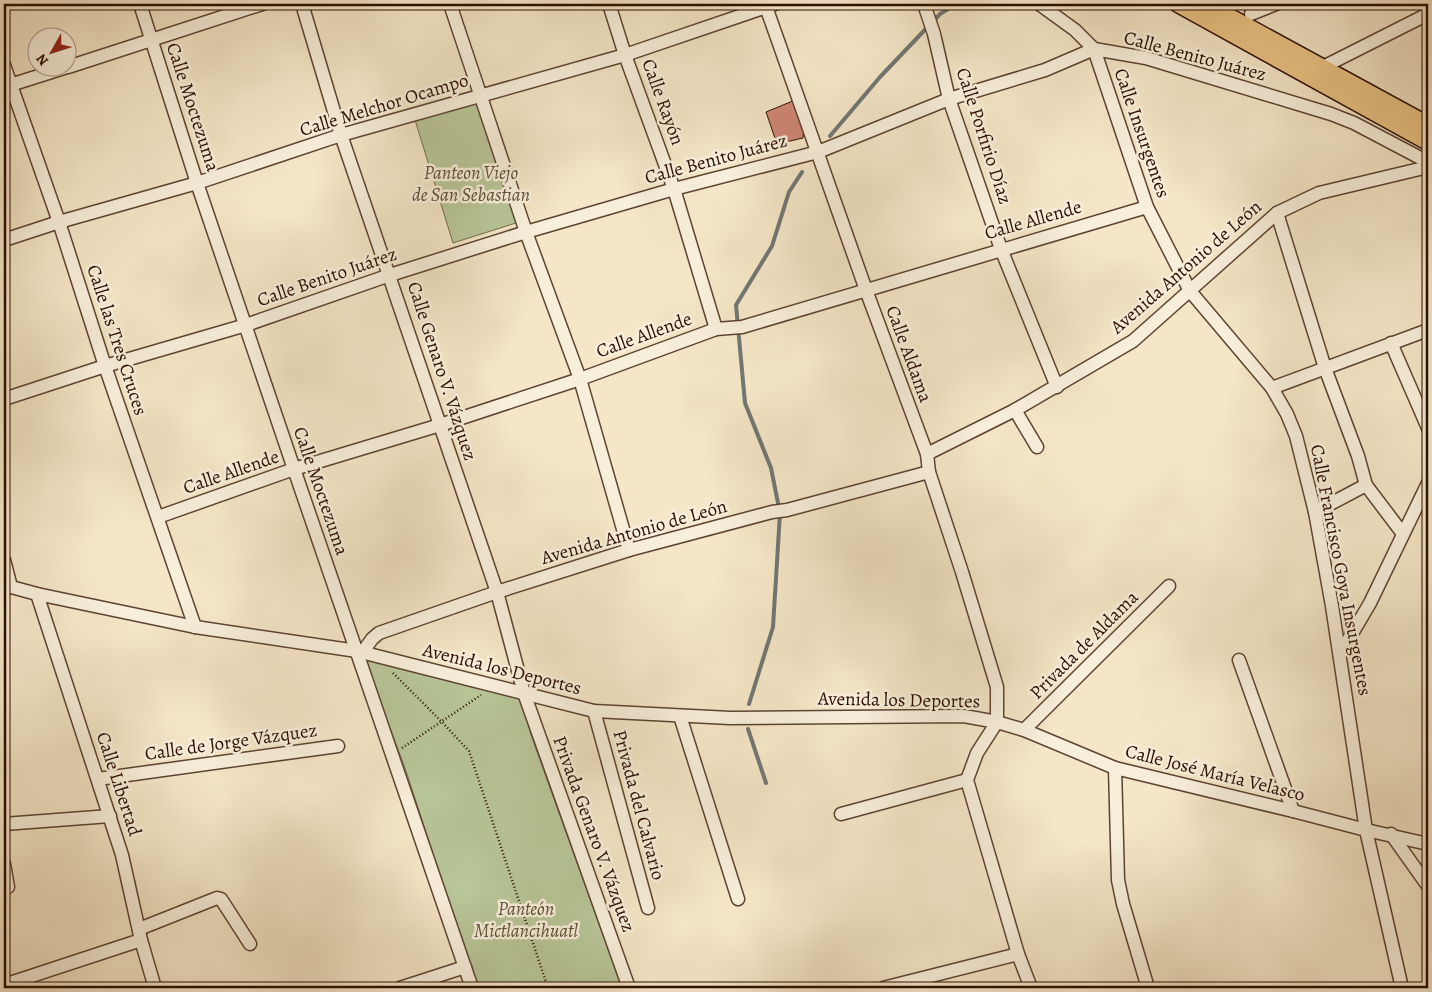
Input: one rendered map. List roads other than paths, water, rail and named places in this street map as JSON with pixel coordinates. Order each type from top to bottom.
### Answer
[{"type":"main road","points":[[1178,4],[1428,142]]},
{"type":"main road","points":[[1206,4],[1251,14],[1323,67],[1428,124]]},
{"type":"street","name":"Calle Moctezuma","points":[[140,4],[294,470],[359,652],[472,988]]},
{"type":"street","points":[[78,63],[262,4]]},
{"type":"street","name":"Calle Genaro V. Vázquez","points":[[302,4],[342,135],[497,592],[524,693]]},
{"type":"street","points":[[450,4],[482,95],[526,232],[580,379],[629,550]]},
{"type":"street","name":"Calle Rayón","points":[[609,4],[721,328]]},
{"type":"street","name":"Calle Insurgentes","points":[[1039,4],[1075,30],[1094,49],[1147,207],[1190,291]]},
{"type":"street","points":[[1251,14],[1276,4]]},
{"type":"street","name":"Calle Melchor Ocampo","points":[[4,240],[59,222],[198,184],[342,135],[626,55],[768,5]]},
{"type":"street","name":"Calle Aldama","points":[[768,5],[866,290],[927,454],[929,472],[997,687],[997,722]]},
{"type":"street","name":"Calle Porfirio Díaz","points":[[926,7],[949,99],[1001,249],[1057,387]]},
{"type":"street","points":[[1323,67],[1428,14]]},
{"type":"street","name":"Calle Benito Juárez","points":[[4,400],[105,366],[246,325],[390,275],[526,232],[674,189],[818,152],[949,99],[1045,70],[1094,49],[1146,58],[1331,114],[1354,123],[1428,162]]},
{"type":"street","name":"Calle las Tres Cruces","points":[[4,65],[7,85],[59,222],[105,366],[195,627]]},
{"type":"street","points":[[7,85],[30,78]]},
{"type":"street","name":"Avenida Antonio de León","points":[[927,454],[1015,410],[1133,342],[1277,212],[1318,193],[1428,167]]},
{"type":"street","name":"Calle Allende","points":[[158,517],[294,470],[580,379],[721,328],[742,327],[1147,207]]},
{"type":"street","points":[[1277,212],[1325,368],[1358,456],[1366,485],[1403,534]]},
{"type":"street","name":"Calle Francisco Goya Insurgentes","points":[[1190,291],[1272,388],[1287,414],[1296,436],[1315,512],[1340,654],[1366,830],[1402,988]]},
{"type":"street","points":[[1272,388],[1428,330]]},
{"type":"street","points":[[1391,343],[1428,428]]},
{"type":"street","points":[[1015,410],[1037,447]]},
{"type":"street","name":"Avenida Antonio de León","points":[[359,652],[372,638],[379,634],[497,592],[629,550],[929,472]]},
{"type":"street","points":[[1340,654],[1370,603],[1428,483]]},
{"type":"street","points":[[1315,512],[1366,485]]},
{"type":"street","points":[[4,560],[7,586]]},
{"type":"street","name":"Avenida los Deportes","points":[[7,586],[195,627],[359,652],[594,711],[730,718],[964,716],[997,722]]},
{"type":"street","name":"Privada de Aldama","points":[[1024,730],[1169,586]]},
{"type":"street","name":"Calle Libertad","points":[[37,594],[122,855],[140,934],[155,988]]},
{"type":"street","points":[[1239,660],[1293,811]]},
{"type":"street","name":"Privada Genaro V. Vázquez","points":[[524,693],[629,988]]},
{"type":"street","name":"Privada del Calvario","points":[[594,711],[648,908]]},
{"type":"street","points":[[680,716],[738,899]]},
{"type":"street","points":[[997,722],[977,753],[967,780],[1018,954],[1031,988]]},
{"type":"street","name":"Calle José María Velasco","points":[[997,722],[1024,730],[1115,768],[1428,844]]},
{"type":"street","name":"Calle de Jorge Vázquez","points":[[98,779],[338,746]]},
{"type":"street","points":[[1115,768],[1118,880],[1123,904],[1148,988]]},
{"type":"street","points":[[841,814],[967,780]]},
{"type":"street","points":[[4,824],[110,816]]},
{"type":"street","points":[[1391,834],[1428,886]]},
{"type":"street","points":[[4,864],[8,887]]},
{"type":"street","points":[[4,985],[140,934],[217,898],[221,899],[250,944]]},
{"type":"street","points":[[883,988],[1018,954]]},
{"type":"street","points":[[400,988],[464,967]]},
{"type":"waterway","points":[[830,136],[880,77],[940,14],[956,4]]},
{"type":"waterway","points":[[749,704],[773,627],[780,513],[771,468],[745,403],[736,305],[772,246],[789,192],[802,172]]},
{"type":"waterway","points":[[748,729],[766,783]]},
{"type":"park label","name":"Panteon Viejo de San Sebastian","points":[[471,184]]},
{"type":"park label","name":"Panteón Mictlancihuatl","points":[[526,920]]}]
